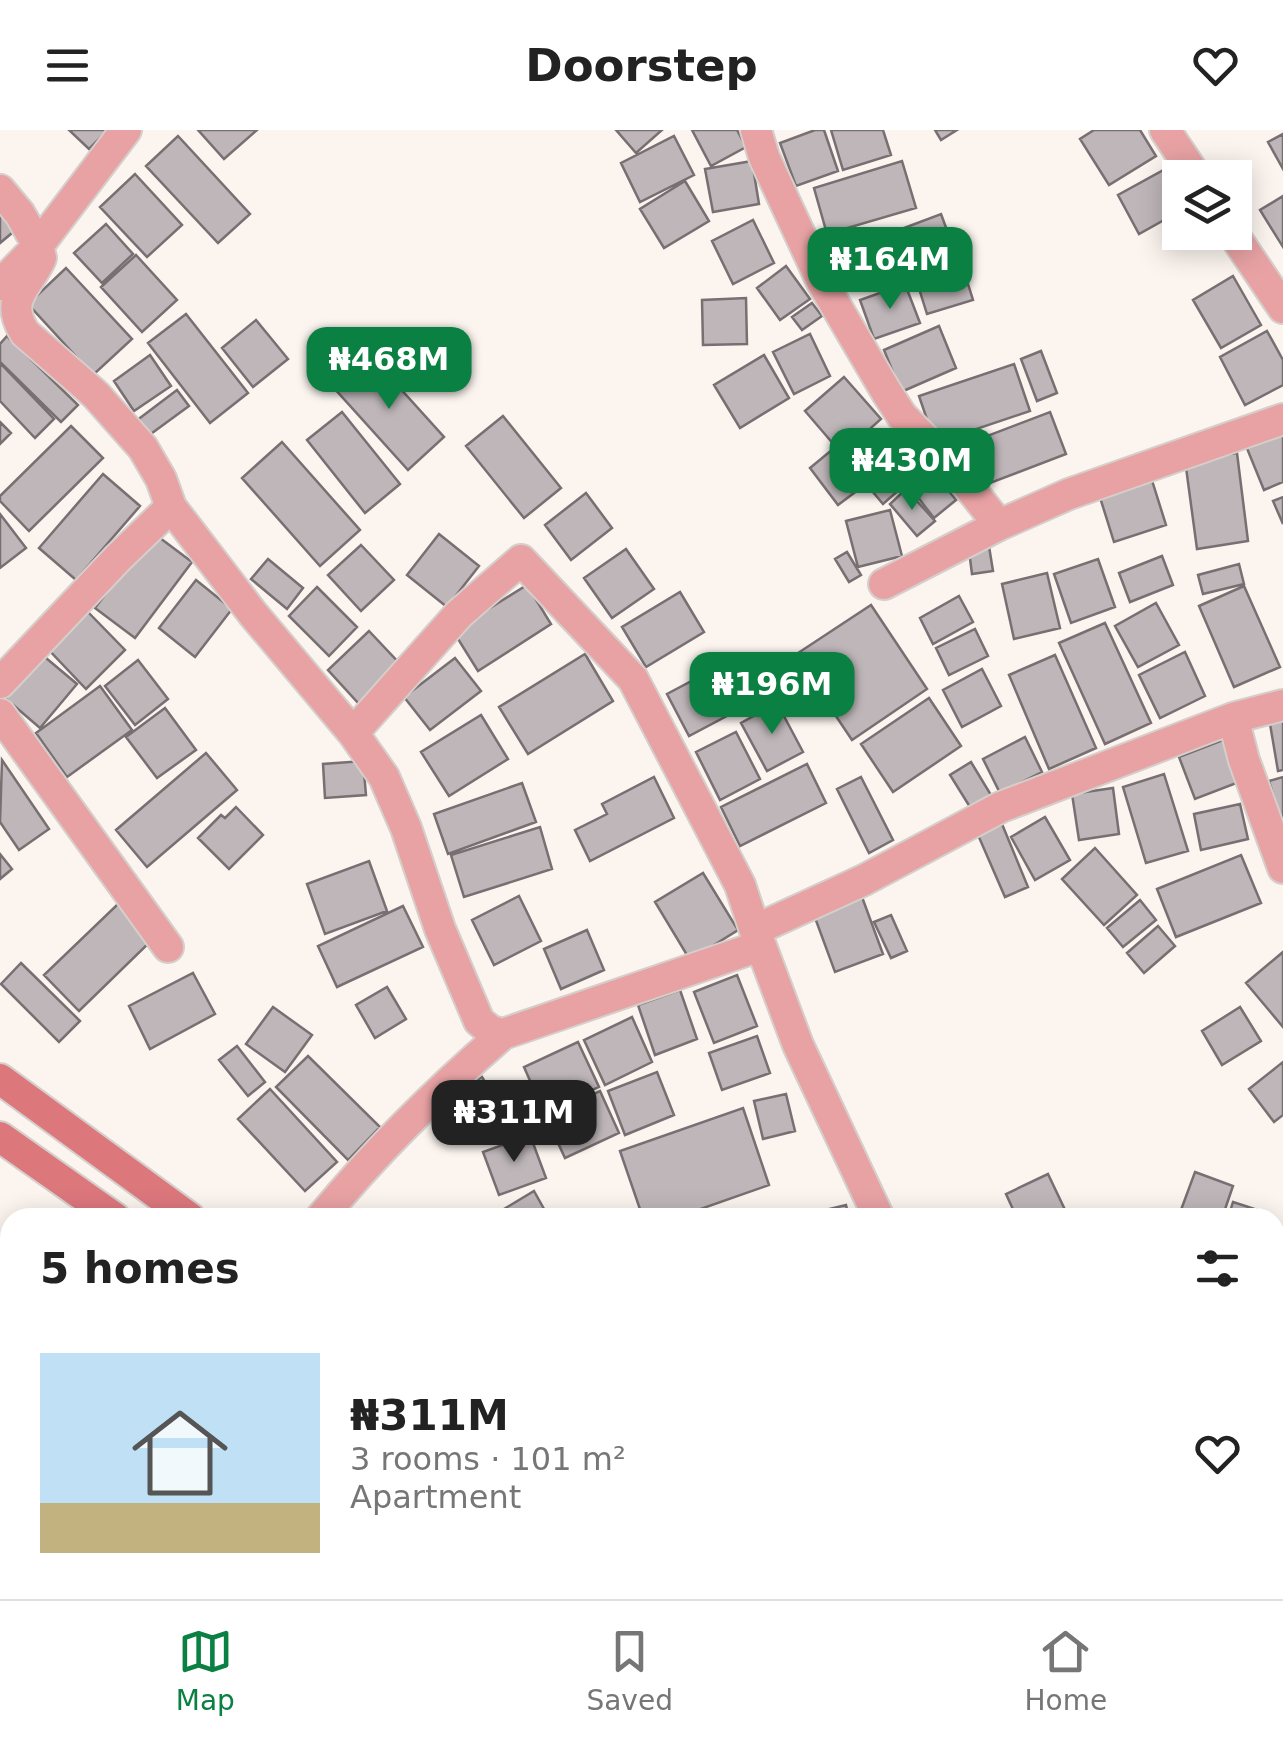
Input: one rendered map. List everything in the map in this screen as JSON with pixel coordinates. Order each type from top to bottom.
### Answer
[{"type":"main road","points":[[0,1078],[176,1208]]},
{"type":"main road","points":[[0,1136],[101,1208]]},
{"type":"street","points":[[0,285],[38,246],[126,130]]},
{"type":"street","points":[[756,130],[764,157],[822,282],[887,392],[902,416],[960,474],[999,525]]},
{"type":"street","points":[[1164,130],[1185,160]]},
{"type":"street","points":[[0,190],[20,214],[41,258],[18,294],[18,321],[25,333],[96,395],[144,448],[171,507],[384,777],[479,1021],[491,1032],[502,1034]]},
{"type":"street","points":[[1244,250],[1283,308]]},
{"type":"street","points":[[884,584],[999,525],[1070,494],[1283,419]]},
{"type":"street","points":[[0,683],[171,507]]},
{"type":"street","points":[[352,733],[459,614],[521,560],[633,678],[740,885],[798,1046],[874,1208]]},
{"type":"street","points":[[760,946],[755,930],[864,880],[978,818],[1234,718],[1283,705]]},
{"type":"street","points":[[0,714],[168,946]]},
{"type":"street","points":[[1234,718],[1244,760],[1283,868]]},
{"type":"street","points":[[329,1208],[446,1083],[502,1034],[760,946]]},
{"type":"building","points":[[69,130],[108,130],[89,149]]},
{"type":"building","points":[[198,130],[257,130],[224,159]]},
{"type":"building","points":[[616,130],[662,130],[636,153]]},
{"type":"building","points":[[692,130],[737,130],[746,147],[711,166]]},
{"type":"building","points":[[824,130],[838,171],[796,186],[780,143]]},
{"type":"building","points":[[831,130],[883,130],[891,155],[843,170]]},
{"type":"building","points":[[935,130],[957,130],[941,140]]},
{"type":"building","points":[[1094,130],[1140,130],[1156,156],[1109,185],[1080,139]]},
{"type":"building","points":[[1283,134],[1283,169],[1268,142]]},
{"type":"building","points":[[178,136],[250,214],[218,243],[146,166]]},
{"type":"building","points":[[674,136],[694,175],[640,202],[621,163]]},
{"type":"building","points":[[752,161],[759,204],[713,212],[705,169]]},
{"type":"building","points":[[902,161],[916,208],[827,234],[814,188]]},
{"type":"building","points":[[1162,171],[1162,221],[1139,234],[1118,195]]},
{"type":"building","points":[[135,174],[182,225],[147,257],[100,207]]},
{"type":"building","points":[[685,181],[709,221],[664,248],[640,209]]},
{"type":"building","points":[[1283,196],[1283,247],[1260,210]]},
{"type":"building","points":[[0,206],[18,228],[0,243]]},
{"type":"building","points":[[941,214],[951,241],[898,261],[888,234]]},
{"type":"building","points":[[753,220],[774,263],[733,284],[712,241]]},
{"type":"building","points":[[106,224],[133,254],[102,283],[74,253]]},
{"type":"building","points":[[136,255],[177,300],[142,332],[101,287]]},
{"type":"building","points":[[786,266],[810,299],[780,320],[757,288]]},
{"type":"building","points":[[66,268],[132,339],[93,375],[28,304]]},
{"type":"building","points":[[963,268],[973,300],[927,314],[917,282]]},
{"type":"building","points":[[1233,276],[1261,325],[1221,348],[1193,300]]},
{"type":"building","points":[[905,284],[920,323],[874,339],[860,300]]},
{"type":"building","points":[[746,298],[747,344],[703,345],[702,300]]},
{"type":"building","points":[[812,303],[822,316],[802,330],[792,317]]},
{"type":"building","points":[[186,314],[248,393],[210,423],[148,343]]},
{"type":"building","points":[[256,320],[288,359],[253,387],[222,348]]},
{"type":"building","points":[[939,326],[956,368],[901,392],[884,350]]},
{"type":"building","points":[[1267,331],[1283,360],[1283,385],[1245,405],[1220,357]]},
{"type":"building","points":[[810,334],[830,376],[794,394],[773,352]]},
{"type":"building","points":[[7,336],[78,405],[61,422],[0,362],[0,344]]},
{"type":"building","points":[[1041,351],[1057,393],[1037,401],[1021,359]]},
{"type":"building","points":[[150,355],[171,386],[134,411],[114,381]]},
{"type":"building","points":[[370,355],[444,437],[408,470],[334,388]]},
{"type":"building","points":[[764,355],[789,398],[740,428],[714,385]]},
{"type":"building","points":[[0,363],[54,419],[35,438],[0,401]]},
{"type":"building","points":[[1014,364],[1030,411],[935,443],[919,396]]},
{"type":"building","points":[[844,377],[881,419],[842,454],[805,411]]},
{"type":"building","points":[[177,390],[189,406],[148,436],[136,421]]},
{"type":"building","points":[[342,412],[400,484],[365,513],[307,440]]},
{"type":"building","points":[[1050,412],[1066,454],[977,488],[961,446]]},
{"type":"building","points":[[503,416],[561,488],[524,518],[466,446]]},
{"type":"building","points":[[0,422],[11,433],[0,444]]},
{"type":"building","points":[[71,426],[103,458],[29,531],[0,501],[0,496]]},
{"type":"building","points":[[1283,430],[1283,482],[1264,490],[1246,446]]},
{"type":"building","points":[[891,432],[923,469],[883,504],[851,466]]},
{"type":"building","points":[[282,442],[360,530],[320,566],[242,478]]},
{"type":"building","points":[[833,449],[862,487],[838,505],[810,468]]},
{"type":"building","points":[[1237,453],[1248,541],[1197,549],[1185,460]]},
{"type":"building","points":[[932,470],[956,500],[934,518],[910,487]]},
{"type":"building","points":[[103,474],[140,506],[76,580],[39,548]]},
{"type":"building","points":[[1150,474],[1166,525],[1114,542],[1098,491]]},
{"type":"building","points":[[906,489],[935,521],[917,536],[890,504]]},
{"type":"building","points":[[586,493],[612,528],[571,560],[545,525]]},
{"type":"building","points":[[1283,497],[1283,524],[1273,501]]},
{"type":"building","points":[[890,510],[902,556],[858,567],[846,521]]},
{"type":"building","points":[[0,514],[26,548],[0,568]]},
{"type":"building","points":[[152,532],[192,562],[135,638],[95,608]]},
{"type":"building","points":[[439,534],[479,566],[447,607],[407,575]]},
{"type":"building","points":[[988,540],[993,571],[972,574],[968,543]]},
{"type":"building","points":[[361,545],[394,580],[361,611],[328,575]]},
{"type":"building","points":[[626,549],[654,589],[612,618],[584,578]]},
{"type":"building","points":[[847,552],[861,575],[849,582],[835,559]]},
{"type":"building","points":[[1162,556],[1173,585],[1130,602],[1119,573]]},
{"type":"building","points":[[268,559],[303,588],[287,609],[251,579]]},
{"type":"building","points":[[1098,559],[1115,607],[1071,623],[1054,574]]},
{"type":"building","points":[[1239,564],[1244,584],[1203,594],[1198,575]]},
{"type":"building","points":[[1047,573],[1060,628],[1014,639],[1002,584]]},
{"type":"building","points":[[196,580],[232,609],[195,657],[159,628]]},
{"type":"building","points":[[527,585],[551,624],[478,671],[453,631]]},
{"type":"building","points":[[1244,586],[1280,667],[1234,687],[1199,606]]},
{"type":"building","points":[[317,587],[357,627],[329,656],[289,616]]},
{"type":"building","points":[[680,592],[704,632],[646,667],[622,627]]},
{"type":"building","points":[[959,596],[973,622],[933,644],[920,618]]},
{"type":"building","points":[[1156,603],[1179,645],[1138,667],[1115,626]]},
{"type":"building","points":[[871,605],[927,689],[852,740],[795,655]]},
{"type":"building","points":[[86,610],[125,650],[86,689],[47,648]]},
{"type":"building","points":[[1105,623],[1151,723],[1105,744],[1059,643]]},
{"type":"building","points":[[975,629],[988,656],[949,675],[936,648]]},
{"type":"building","points":[[369,631],[401,665],[359,704],[328,670]]},
{"type":"building","points":[[1185,652],[1205,696],[1160,718],[1139,675]]},
{"type":"building","points":[[40,653],[77,684],[40,728],[4,697]]},
{"type":"building","points":[[585,654],[613,701],[528,754],[499,707]]},
{"type":"building","points":[[1055,655],[1096,748],[1049,769],[1009,675]]},
{"type":"building","points":[[455,658],[481,691],[430,730],[404,697]]},
{"type":"building","points":[[138,660],[168,699],[135,725],[105,686]]},
{"type":"building","points":[[718,667],[740,709],[689,736],[667,694]]},
{"type":"building","points":[[982,669],[1001,706],[962,727],[943,690]]},
{"type":"building","points":[[100,686],[132,730],[67,777],[36,733]]},
{"type":"building","points":[[929,698],[961,746],[893,792],[861,744]]},
{"type":"building","points":[[777,703],[803,752],[767,771],[741,723]]},
{"type":"building","points":[[165,708],[196,750],[157,778],[126,737]]},
{"type":"building","points":[[481,715],[508,759],[449,796],[421,752]]},
{"type":"building","points":[[1283,716],[1283,770],[1278,771],[1269,718]]},
{"type":"building","points":[[736,732],[760,779],[720,800],[696,752]]},
{"type":"building","points":[[1025,737],[1042,772],[1000,793],[983,759]]},
{"type":"building","points":[[1223,740],[1239,782],[1195,799],[1179,757]]},
{"type":"building","points":[[206,753],[237,790],[147,867],[116,830]]},
{"type":"building","points":[[2,760],[49,829],[19,850],[0,822]]},
{"type":"building","points":[[363,761],[366,795],[325,798],[323,764]]},
{"type":"building","points":[[971,762],[991,795],[970,807],[950,775]]},
{"type":"building","points":[[807,764],[826,803],[740,846],[721,807]]},
{"type":"building","points":[[1164,774],[1188,851],[1146,863],[1123,787]]},
{"type":"building","points":[[654,777],[674,818],[590,861],[575,830],[607,814],[602,804]]},
{"type":"building","points":[[861,777],[893,840],[869,853],[837,789]]},
{"type":"building","points":[[1283,777],[1283,828],[1269,781]]},
{"type":"building","points":[[522,783],[536,822],[448,854],[434,814]]},
{"type":"building","points":[[1113,788],[1119,834],[1079,840],[1072,794]]},
{"type":"building","points":[[1240,804],[1248,839],[1201,850],[1194,814]]},
{"type":"building","points":[[236,807],[263,835],[229,869],[198,838],[221,815],[225,818]]},
{"type":"building","points":[[1045,817],[1070,860],[1035,880],[1011,837]]},
{"type":"building","points":[[1002,824],[1028,887],[1005,897],[978,835]]},
{"type":"building","points":[[540,827],[552,869],[464,897],[451,855]]},
{"type":"building","points":[[1095,848],[1137,895],[1104,925],[1062,879]]},
{"type":"building","points":[[0,854],[12,869],[0,879]]},
{"type":"building","points":[[1241,855],[1261,903],[1176,937],[1157,889]]},
{"type":"building","points":[[369,861],[387,911],[325,934],[307,884]]},
{"type":"building","points":[[703,873],[738,930],[690,960],[655,902]]},
{"type":"building","points":[[519,896],[541,941],[494,965],[472,920]]},
{"type":"building","points":[[862,897],[883,954],[835,972],[814,915]]},
{"type":"building","points":[[1140,900],[1156,920],[1123,947],[1107,928]]},
{"type":"building","points":[[119,903],[153,939],[79,1011],[44,975]]},
{"type":"building","points":[[403,906],[423,947],[337,987],[318,946]]},
{"type":"building","points":[[891,915],[907,951],[891,958],[874,922]]},
{"type":"building","points":[[1158,926],[1175,946],[1144,973],[1127,953]]},
{"type":"building","points":[[587,930],[604,970],[561,989],[544,949]]},
{"type":"building","points":[[1283,952],[1283,1027],[1246,983]]},
{"type":"building","points":[[21,963],[80,1021],[59,1042],[1,984]]},
{"type":"building","points":[[193,973],[215,1014],[150,1049],[129,1006]]},
{"type":"building","points":[[737,975],[757,1026],[714,1043],[694,992]]},
{"type":"building","points":[[387,987],[406,1019],[375,1038],[356,1005]]},
{"type":"building","points":[[680,990],[697,1039],[655,1055],[638,1005]]},
{"type":"building","points":[[273,1007],[312,1035],[285,1072],[246,1044]]},
{"type":"building","points":[[1240,1007],[1261,1041],[1222,1065],[1202,1031]]},
{"type":"building","points":[[632,1017],[652,1062],[605,1085],[584,1040]]},
{"type":"building","points":[[757,1036],[770,1073],[722,1090],[709,1053]]},
{"type":"building","points":[[578,1042],[599,1087],[544,1112],[524,1067]]},
{"type":"building","points":[[237,1046],[265,1082],[248,1096],[219,1060]]},
{"type":"building","points":[[308,1056],[380,1127],[348,1160],[276,1087]]},
{"type":"building","points":[[1283,1062],[1283,1115],[1274,1122],[1249,1089]]},
{"type":"building","points":[[657,1072],[674,1115],[625,1135],[608,1091]]},
{"type":"building","points":[[482,1077],[505,1115],[474,1134],[451,1095]]},
{"type":"building","points":[[270,1089],[337,1162],[305,1191],[238,1119]]},
{"type":"building","points":[[600,1091],[619,1133],[565,1158],[546,1117]]},
{"type":"building","points":[[786,1094],[795,1131],[763,1139],[754,1101]]},
{"type":"building","points":[[743,1108],[769,1185],[703,1208],[640,1208],[620,1151]]},
{"type":"building","points":[[530,1135],[546,1178],[499,1195],[483,1152]]},
{"type":"building","points":[[1195,1172],[1233,1186],[1225,1208],[1182,1208]]},
{"type":"building","points":[[1048,1174],[1064,1208],[1012,1208],[1006,1194]]},
{"type":"building","points":[[534,1191],[543,1208],[506,1208]]}]
